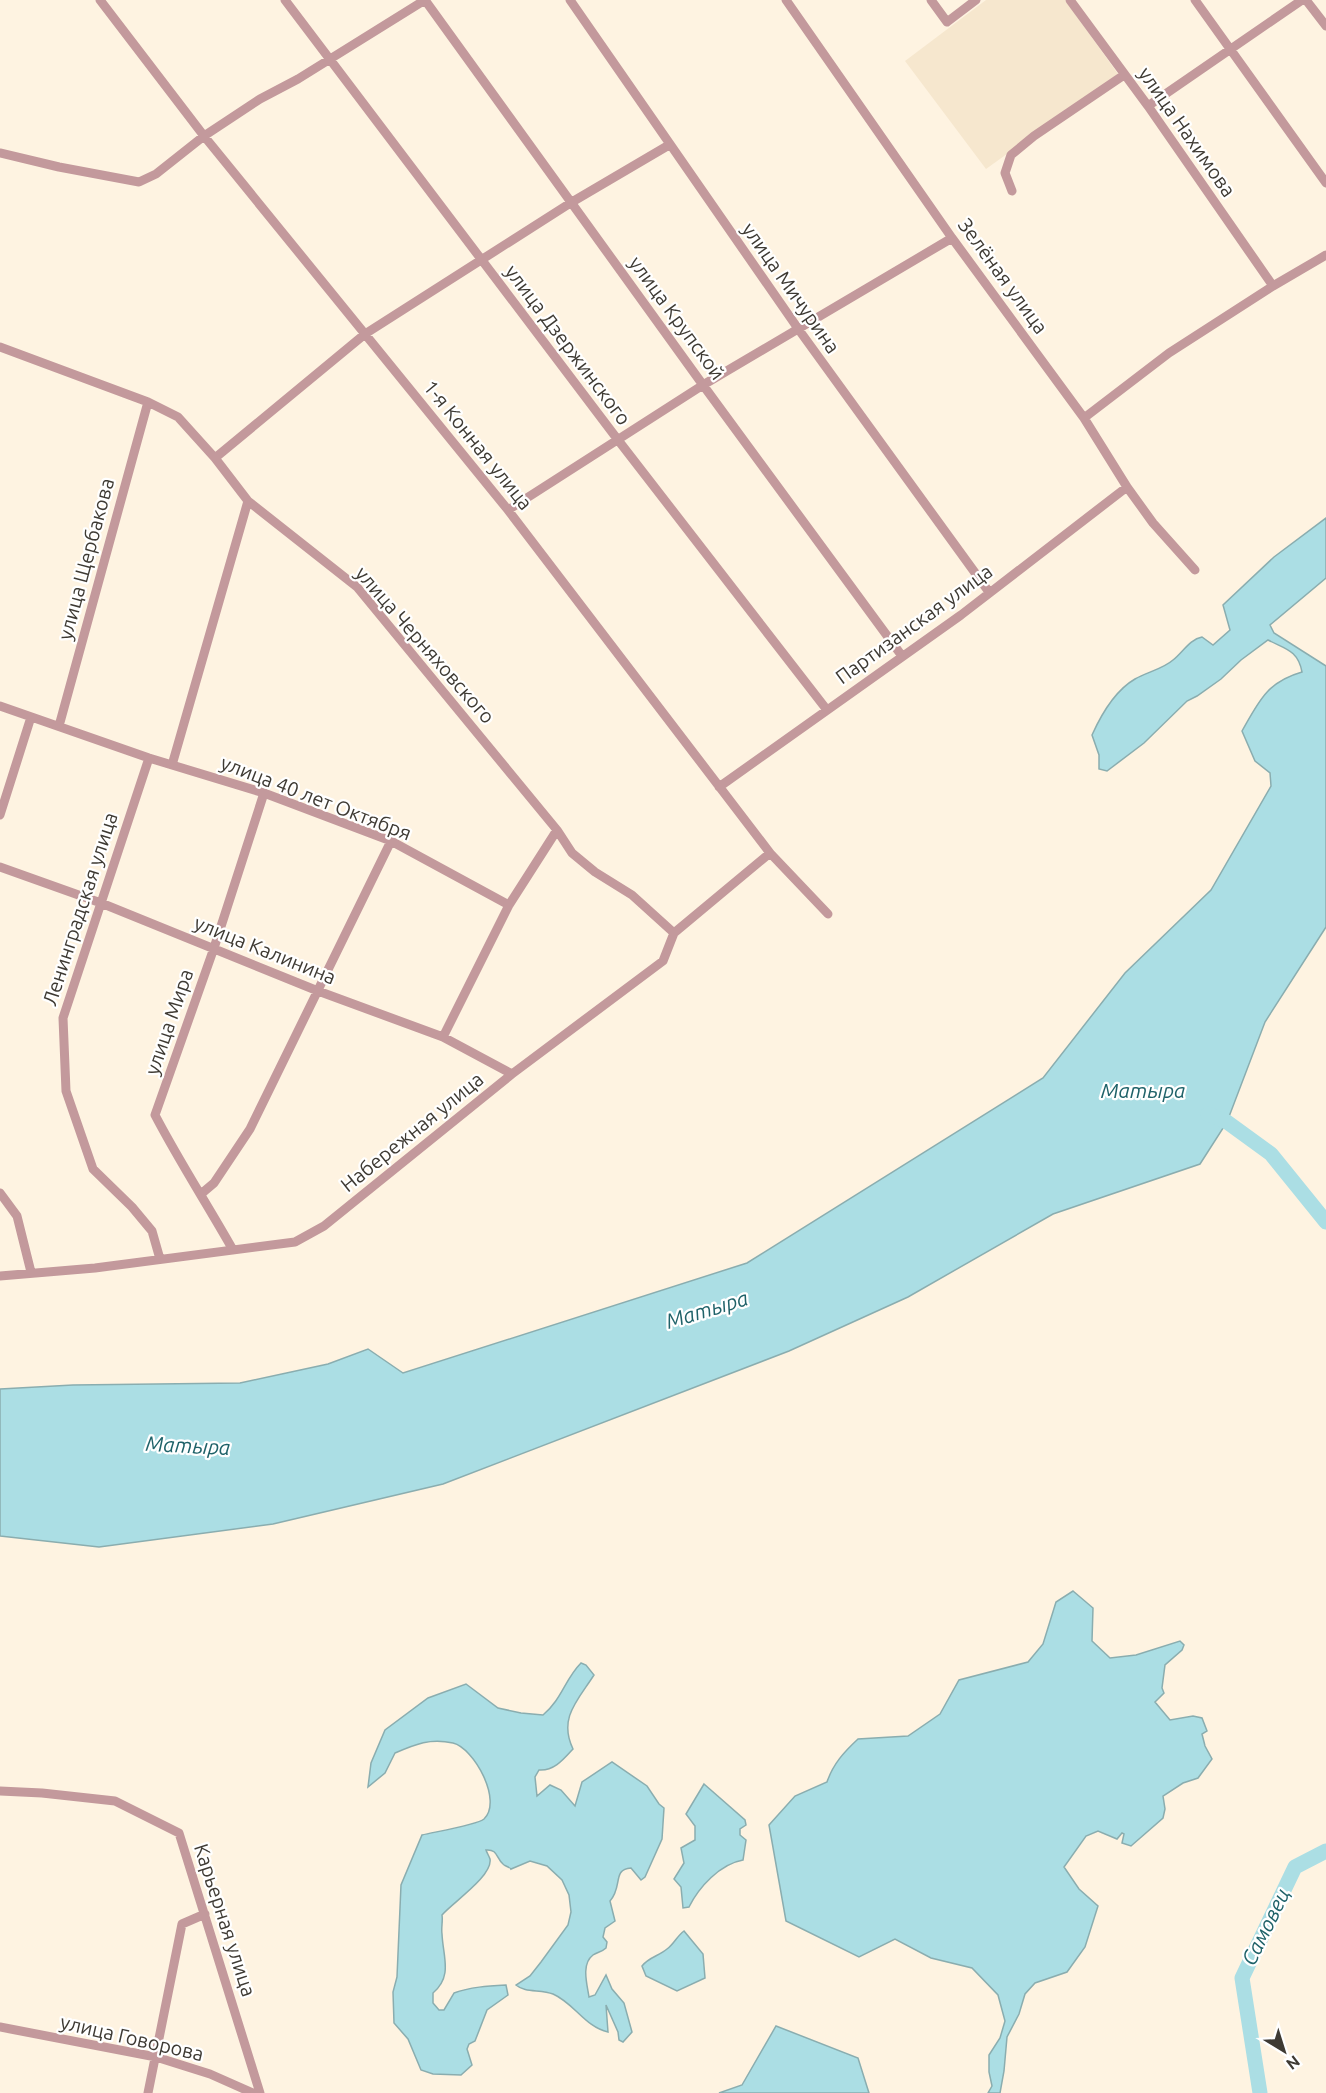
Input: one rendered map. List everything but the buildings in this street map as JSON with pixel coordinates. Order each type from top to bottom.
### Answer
[{"type":"street","name":"1-я Конная улица","points":[[100,0],[204,136],[508,510],[770,853],[828,914]]},
{"type":"street","name":"улица Дзержинского","points":[[285,0],[481,261],[552,350],[618,440],[827,710]]},
{"type":"street","points":[[0,153],[139,182],[156,174],[204,136],[260,99],[298,79],[425,0]]},
{"type":"street","name":"улица Крупской","points":[[425,0],[902,656]]},
{"type":"street","name":"улица Мичурина","points":[[570,0],[799,330],[988,592]]},
{"type":"street","name":"Зелёная улица","points":[[786,0],[952,238],[1084,418],[1127,488],[1153,523],[1195,570]]},
{"type":"street","points":[[932,0],[947,22],[976,0]]},
{"type":"street","name":"улица Нахимова","points":[[1070,0],[1148,106],[1273,286]]},
{"type":"street","points":[[1195,0],[1326,183]]},
{"type":"street","points":[[1148,106],[1302,0]]},
{"type":"street","points":[[1306,0],[1326,26]]},
{"type":"street","points":[[1012,191],[1005,172],[1011,155],[1034,136],[1124,75]]},
{"type":"street","points":[[215,458],[365,334],[572,202],[669,145]]},
{"type":"street","points":[[508,510],[703,385],[952,238]]},
{"type":"street","points":[[1084,418],[1169,353],[1326,255]]},
{"type":"street","name":"улица Черняховского","points":[[0,347],[148,402],[178,417],[215,458],[248,501],[357,587],[557,830],[572,853],[595,872],[632,895],[674,933]]},
{"type":"street","name":"улица Щербакова","points":[[58,726],[148,402]]},
{"type":"street","name":"Партизанская улица","points":[[719,787],[961,615],[988,592],[1127,488]]},
{"type":"street","points":[[172,765],[248,501]]},
{"type":"street","name":"улица 40 лет Октября","points":[[0,706],[148,758],[264,793],[391,841],[508,905]]},
{"type":"street","points":[[0,815],[31,717]]},
{"type":"street","name":"Ленинградская улица","points":[[148,758],[63,1018],[66,1091],[93,1169],[152,1231],[160,1259]]},
{"type":"street","name":"улица Мира","points":[[233,1250],[176,1155],[155,1115],[214,948],[264,793]]},
{"type":"street","points":[[443,1037],[508,905],[557,830]]},
{"type":"street","points":[[201,1194],[214,1183],[250,1130],[391,841]]},
{"type":"street","name":"Набережная улица","points":[[0,1275],[95,1268],[295,1242],[324,1226],[512,1074],[663,961],[674,933],[770,853]]},
{"type":"street","name":"улица Калинина","points":[[0,867],[101,903],[318,991],[443,1037],[512,1074]]},
{"type":"street","points":[[0,1193],[17,1216],[31,1272]]},
{"type":"street","name":"Карьерная улица","points":[[0,1791],[115,1801],[179,1833],[260,2093]]},
{"type":"street","points":[[148,2093],[182,1924],[205,1914]]},
{"type":"street","name":"улица Говорова","points":[[0,2027],[156,2057],[210,2074],[253,2093]]},
{"type":"shaded area","points":[[986,0],[1065,0],[1118,74],[986,169],[905,61]]},
{"type":"water","name":"Матыра","points":[[1326,518],[1326,578],[1270,625],[1274,633],[1326,666],[1326,927],[1265,1022],[1227,1122],[1200,1164],[1053,1214],[908,1297],[789,1351],[443,1484],[273,1524],[99,1547],[0,1536],[0,1389],[73,1385],[240,1383],[328,1364],[368,1349],[403,1373],[747,1263],[1043,1078],[1125,973],[1211,890],[1271,786],[1270,773],[1255,761],[1242,731],[1265,694],[1272,687],[1302,672],[1297,659],[1290,651],[1268,640],[1241,660],[1221,679],[1187,701],[1144,743],[1107,771],[1099,769],[1099,755],[1092,735],[1096,727],[1110,704],[1128,684],[1169,663],[1198,638],[1202,637],[1213,645],[1230,630],[1223,605],[1274,557]]},
{"type":"water","points":[[1073,1591],[1093,1608],[1092,1641],[1110,1658],[1136,1655],[1180,1641],[1184,1645],[1182,1650],[1165,1665],[1162,1688],[1164,1693],[1155,1702],[1170,1720],[1193,1716],[1202,1718],[1207,1731],[1202,1734],[1212,1759],[1198,1778],[1183,1783],[1163,1796],[1165,1809],[1163,1818],[1131,1846],[1122,1843],[1124,1834],[1122,1833],[1117,1839],[1098,1831],[1086,1836],[1064,1867],[1079,1889],[1098,1906],[1085,1947],[1067,1972],[1035,1983],[1025,1994],[1019,2014],[1007,2037],[1000,2093],[988,2093],[992,2086],[989,2055],[1000,2038],[1005,2021],[998,1995],[972,1968],[931,1958],[895,1939],[859,1957],[786,1921],[769,1825],[795,1796],[827,1782],[832,1770],[858,1739],[908,1736],[940,1714],[959,1680],[1028,1662],[1043,1644],[1056,1602]]},
{"type":"water","points":[[581,1663],[586,1665],[594,1675],[576,1701],[569,1719],[569,1738],[573,1749],[554,1767],[539,1770],[535,1777],[537,1796],[550,1785],[561,1790],[575,1806],[582,1782],[612,1762],[647,1786],[664,1808],[662,1839],[645,1877],[641,1880],[631,1868],[625,1869],[619,1875],[614,1896],[610,1901],[615,1921],[605,1928],[603,1937],[607,1942],[606,1948],[589,1959],[586,1969],[589,1997],[595,1995],[606,1975],[612,1989],[624,2003],[632,2032],[623,2042],[619,2040],[618,2032],[606,2005],[608,2032],[593,2025],[553,1994],[524,1989],[516,1985],[530,1976],[568,1925],[571,1912],[569,1895],[562,1880],[547,1866],[530,1861],[511,1869],[501,1862],[495,1852],[486,1850],[490,1859],[485,1873],[442,1915],[445,1973],[439,1987],[433,1993],[433,2003],[439,2010],[444,2010],[454,1993],[486,1986],[506,1985],[508,1995],[487,2010],[475,2041],[469,2044],[467,2049],[472,2065],[461,2075],[433,2074],[421,2070],[408,2039],[394,2023],[393,1992],[397,1977],[401,1885],[422,1835],[484,1819],[489,1811],[490,1800],[484,1776],[477,1764],[461,1747],[453,1743],[437,1741],[423,1743],[395,1753],[385,1773],[368,1787],[371,1763],[385,1730],[428,1698],[466,1684],[498,1708],[543,1715],[555,1702]]},
{"type":"water","points":[[704,1784],[745,1820],[746,1825],[740,1829],[740,1835],[746,1840],[743,1860],[718,1871],[704,1884],[689,1907],[683,1908],[681,1887],[674,1879],[684,1863],[681,1848],[695,1840],[695,1826],[686,1814]]},
{"type":"water","points":[[684,1931],[703,1954],[705,1978],[677,1991],[646,1976],[642,1966],[669,1947]]},
{"type":"water","points":[[776,2026],[858,2058],[869,2093],[719,2093],[742,2085]]},
{"type":"waterway","name":"Самовец","points":[[1208,1114],[1227,1122],[1271,1154],[1326,1222]]},
{"type":"waterway","name":"Самовец","points":[[1260,2093],[1242,1978],[1295,1867],[1326,1851]]}]
